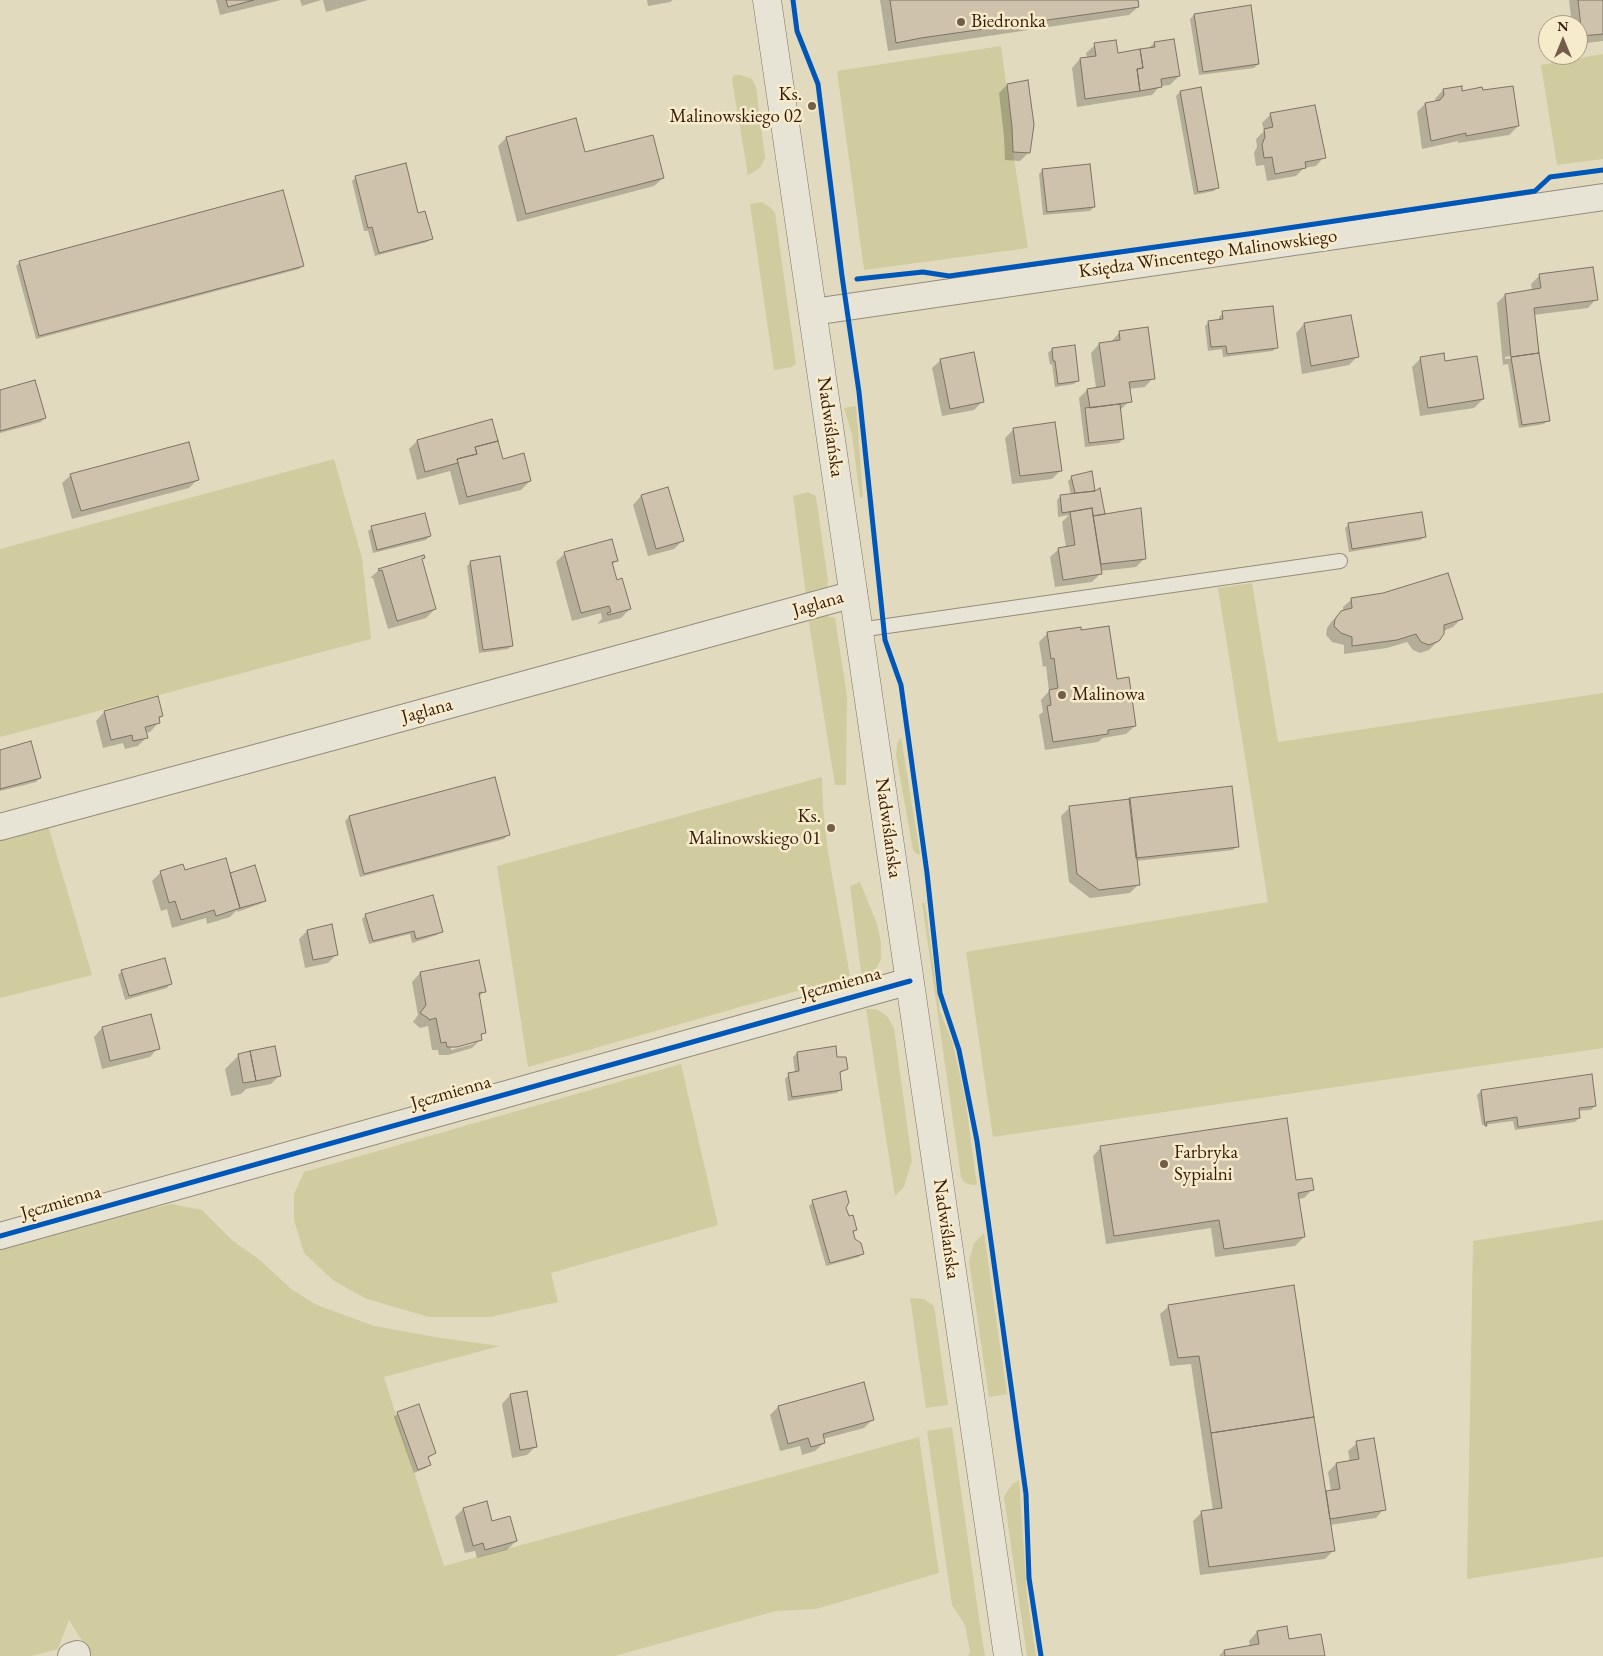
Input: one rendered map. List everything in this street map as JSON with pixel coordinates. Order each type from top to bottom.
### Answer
[{"type":"main road","name":"Nadwiślańska","points":[[768,0],[1008,1656]]},
{"type":"street","name":"Księdza Wincentego Malinowskiego","points":[[813,312],[1603,196]]},
{"type":"street","name":"Jaglana","points":[[0,827],[854,594]]},
{"type":"street","name":"Jęczmienna","points":[[0,1236],[910,981]]},
{"type":"lane","points":[[859,630],[1340,561]]},
{"type":"shaded area","points":[[1001,46],[1012,127],[1013,152],[1028,248],[864,270],[837,71]]},
{"type":"shaded area","points":[[1603,54],[1603,159],[1557,165],[1541,65],[1588,65],[1588,57]]},
{"type":"shaded area","points":[[734,75],[741,75],[752,79],[756,87],[765,158],[760,168],[748,175],[732,80]]},
{"type":"shaded area","points":[[762,202],[775,213],[796,364],[792,367],[774,370],[750,204]]},
{"type":"shaded area","points":[[856,406],[863,497],[860,498],[852,434],[844,408]]},
{"type":"shaded area","points":[[334,459],[362,558],[371,639],[0,737],[0,549]]},
{"type":"shaded area","points":[[808,492],[816,496],[828,581],[827,589],[806,596],[793,496]]},
{"type":"shaded area","points":[[1252,583],[1278,742],[1603,693],[1603,1048],[993,1137],[966,952],[1268,902],[1218,588]]},
{"type":"shaded area","points":[[824,615],[835,618],[847,696],[846,785],[835,785],[808,617]]},
{"type":"shaded area","points":[[901,737],[920,854],[913,850],[896,755],[897,744]]},
{"type":"shaded area","points":[[822,777],[828,852],[850,976],[528,1067],[497,866]]},
{"type":"shaded area","points":[[47,822],[92,975],[0,998],[0,834]]},
{"type":"shaded area","points":[[860,882],[877,924],[881,942],[881,959],[874,973],[862,980],[850,886]]},
{"type":"shaded area","points":[[922,903],[925,903],[940,1011],[953,1044],[965,1098],[977,1185],[965,1183],[961,1177]]},
{"type":"shaded area","points":[[866,1009],[876,1009],[887,1016],[894,1028],[912,1161],[904,1187],[895,1196]]},
{"type":"shaded area","points":[[681,1064],[718,1225],[551,1273],[558,1302],[490,1317],[429,1317],[367,1299],[334,1281],[304,1253],[294,1220],[294,1194],[304,1172]]},
{"type":"shaded area","points":[[172,1204],[202,1210],[233,1241],[260,1260],[291,1289],[317,1305],[374,1326],[500,1346],[384,1377],[444,1566],[919,1437],[939,1573],[816,1609],[776,1611],[615,1656],[92,1656],[69,1620],[58,1649],[32,1656],[0,1656],[0,1244],[26,1235]]},
{"type":"shaded area","points":[[1603,1220],[1603,1557],[1467,1579],[1473,1241]]},
{"type":"shaded area","points":[[984,1233],[1007,1394],[989,1397],[969,1261],[974,1243]]},
{"type":"shaded area","points":[[910,1298],[924,1299],[934,1306],[948,1405],[926,1408]]},
{"type":"shaded area","points":[[952,1427],[985,1656],[968,1656],[970,1652],[965,1625],[952,1605],[927,1431]]},
{"type":"shaded area","points":[[1019,1480],[1027,1596],[1036,1656],[1027,1656],[1004,1497],[1012,1484]]},
{"type":"building","points":[[226,0],[254,0],[228,7]]},
{"type":"building","name":"Biedronka","points":[[890,0],[1138,0],[1139,7],[896,43]]},
{"type":"building","points":[[1578,0],[1603,0],[1603,34],[1588,35],[1588,15],[1580,15]]},
{"type":"building","points":[[1251,5],[1259,64],[1203,72],[1194,14]]},
{"type":"building","points":[[1174,39],[1180,76],[1161,79],[1162,87],[1140,91],[1137,69],[1143,68],[1140,49],[1155,47],[1154,42]]},
{"type":"building","points":[[1116,40],[1118,53],[1140,49],[1143,68],[1137,69],[1140,91],[1085,99],[1080,58],[1096,56],[1094,43]]},
{"type":"building","points":[[1028,80],[1034,125],[1030,153],[1013,152],[1007,84]]},
{"type":"building","points":[[1462,86],[1462,91],[1482,87],[1483,90],[1513,86],[1519,126],[1466,136],[1466,133],[1431,141],[1425,103],[1440,100],[1444,95],[1443,89]]},
{"type":"building","points":[[1201,87],[1219,188],[1198,192],[1180,91]]},
{"type":"building","points":[[1315,105],[1326,158],[1305,162],[1306,168],[1275,174],[1272,157],[1264,158],[1262,144],[1265,137],[1264,129],[1273,127],[1270,113]]},
{"type":"building","points":[[576,118],[585,152],[653,135],[664,178],[526,214],[506,137]]},
{"type":"building","points":[[406,163],[418,213],[425,211],[433,239],[379,253],[372,227],[368,228],[355,176]]},
{"type":"building","points":[[1090,164],[1095,207],[1047,212],[1042,169]]},
{"type":"building","points":[[283,190],[304,266],[39,336],[19,261]]},
{"type":"building","points":[[1593,267],[1598,300],[1534,308],[1539,353],[1511,357],[1505,294],[1541,288],[1539,274]]},
{"type":"building","points":[[1273,306],[1278,348],[1227,354],[1226,346],[1211,347],[1208,321],[1223,319],[1222,311]]},
{"type":"building","points":[[1351,315],[1359,357],[1311,366],[1304,323]]},
{"type":"building","points":[[1148,327],[1155,379],[1129,382],[1132,402],[1090,408],[1087,389],[1105,386],[1099,343],[1120,340],[1119,331]]},
{"type":"building","points":[[1075,345],[1079,381],[1058,384],[1052,348]]},
{"type":"building","points":[[974,352],[984,402],[950,409],[940,359]]},
{"type":"building","points":[[1444,353],[1445,361],[1477,356],[1484,399],[1428,408],[1420,357]]},
{"type":"building","points":[[1539,353],[1550,421],[1522,425],[1511,357]]},
{"type":"building","points":[[35,380],[46,418],[0,431],[0,390]]},
{"type":"building","points":[[1120,404],[1124,439],[1089,443],[1085,408]]},
{"type":"building","points":[[492,419],[498,441],[475,447],[477,454],[457,459],[458,463],[425,472],[417,440]]},
{"type":"building","points":[[1055,422],[1062,471],[1020,476],[1013,428]]},
{"type":"building","points":[[498,441],[503,459],[524,453],[531,481],[467,497],[457,459],[477,454],[475,447]]},
{"type":"building","points":[[189,442],[199,480],[81,511],[70,474]]},
{"type":"building","points":[[1092,471],[1095,491],[1075,493],[1071,476]]},
{"type":"building","points":[[668,487],[684,541],[656,549],[641,495]]},
{"type":"building","points":[[1100,488],[1105,514],[1093,516],[1092,508],[1062,513],[1060,495],[1095,491]]},
{"type":"building","points":[[1092,508],[1102,574],[1063,580],[1058,548],[1075,545],[1070,512]]},
{"type":"building","points":[[1141,508],[1146,559],[1101,564],[1093,516]]},
{"type":"building","points":[[1422,512],[1426,537],[1352,549],[1348,523]]},
{"type":"building","points":[[425,513],[431,536],[377,550],[371,526]]},
{"type":"building","points":[[612,539],[618,561],[612,562],[617,580],[622,578],[631,609],[608,615],[607,613],[611,612],[609,606],[581,613],[564,552]]},
{"type":"building","points":[[424,555],[425,558],[422,559],[436,609],[397,621],[382,570],[379,571],[378,569]]},
{"type":"building","points":[[500,556],[513,646],[483,650],[470,561]]},
{"type":"building","points":[[1448,573],[1463,619],[1444,625],[1444,634],[1439,641],[1429,645],[1421,642],[1416,634],[1397,640],[1352,646],[1352,637],[1341,633],[1334,626],[1335,619],[1341,611],[1352,608],[1351,598],[1383,593]]},
{"type":"building","points":[[1109,626],[1117,679],[1129,677],[1136,726],[1108,730],[1108,734],[1053,742],[1047,706],[1051,705],[1049,690],[1058,688],[1054,658],[1051,659],[1047,632],[1081,627],[1081,630]]},
{"type":"building","points":[[158,696],[163,716],[159,717],[160,723],[145,727],[148,738],[133,741],[132,735],[111,740],[104,711]]},
{"type":"building","points":[[31,741],[41,778],[0,789],[0,750]]},
{"type":"building","points":[[495,777],[510,835],[364,874],[349,816]]},
{"type":"building","points":[[1232,786],[1239,847],[1136,858],[1129,798]]},
{"type":"building","points":[[1130,799],[1140,885],[1099,890],[1077,874],[1069,806]]},
{"type":"building","points":[[226,858],[240,908],[216,916],[214,910],[181,920],[175,901],[169,903],[160,871],[183,864],[185,870]]},
{"type":"building","points":[[255,865],[266,901],[240,908],[230,873]]},
{"type":"building","points":[[433,895],[443,932],[416,939],[414,931],[373,941],[365,914]]},
{"type":"building","points":[[332,924],[338,955],[313,960],[307,930]]},
{"type":"building","points":[[165,958],[172,984],[129,996],[121,970]]},
{"type":"building","points":[[479,960],[486,992],[479,993],[486,1033],[481,1034],[482,1040],[457,1047],[447,1047],[446,1042],[441,1043],[436,1018],[429,1020],[420,1013],[426,1005],[420,972]]},
{"type":"building","points":[[151,1014],[160,1049],[110,1061],[102,1027]]},
{"type":"building","points":[[275,1046],[281,1076],[256,1081],[250,1051]]},
{"type":"building","points":[[836,1046],[837,1057],[846,1057],[848,1069],[840,1072],[842,1090],[792,1097],[788,1073],[799,1071],[797,1052]]},
{"type":"building","points":[[250,1051],[256,1081],[243,1083],[238,1054]]},
{"type":"building","points":[[1592,1074],[1596,1106],[1579,1108],[1580,1118],[1518,1127],[1517,1117],[1486,1122],[1487,1126],[1485,1126],[1481,1090]]},
{"type":"building","points":[[1287,1118],[1296,1180],[1312,1178],[1314,1190],[1298,1193],[1305,1237],[1224,1249],[1219,1220],[1114,1236],[1100,1146]]},
{"type":"building","points":[[846,1191],[849,1202],[846,1208],[849,1216],[853,1215],[857,1230],[853,1231],[855,1239],[861,1243],[864,1254],[830,1263],[812,1200]]},
{"type":"building","points":[[1294,1285],[1314,1417],[1211,1433],[1199,1356],[1178,1358],[1168,1305]]},
{"type":"building","points":[[864,1382],[874,1420],[823,1434],[825,1443],[811,1447],[808,1438],[788,1444],[778,1406]]},
{"type":"building","points":[[527,1391],[537,1447],[520,1450],[510,1394]]},
{"type":"building","points":[[419,1404],[436,1453],[428,1457],[431,1465],[418,1470],[397,1412]]},
{"type":"building","points":[[1314,1417],[1335,1551],[1209,1567],[1201,1511],[1222,1508],[1211,1433]]},
{"type":"building","points":[[1374,1438],[1386,1510],[1330,1519],[1326,1491],[1340,1489],[1336,1463],[1359,1459],[1356,1441]]},
{"type":"building","points":[[487,1501],[492,1521],[510,1516],[517,1541],[485,1550],[483,1543],[473,1546],[463,1508]]},
{"type":"building","points":[[1287,1626],[1289,1639],[1321,1634],[1325,1656],[1225,1656],[1224,1650],[1259,1644],[1257,1631]]},
{"type":"cycle path","points":[[793,0],[797,31],[818,84],[842,276],[859,392],[885,640],[901,685],[927,873],[940,993],[959,1050],[977,1141],[1026,1494],[1029,1578],[1041,1656]]},
{"type":"cycle path","points":[[857,279],[923,272],[949,276],[1248,234],[1535,191],[1550,177],[1603,170]]},
{"type":"cycle path","points":[[0,1236],[910,981]]},
{"type":"place","name":"Biedronka","points":[[961,22]]},
{"type":"place","name":"Ks. Malinowskiego 02","points":[[812,106]]},
{"type":"place","name":"Malinowa","points":[[1062,695]]},
{"type":"place","name":"Ks. Malinowskiego 01","points":[[831,828]]},
{"type":"place","name":"Farbryka Sypialni","points":[[1164,1164]]}]
